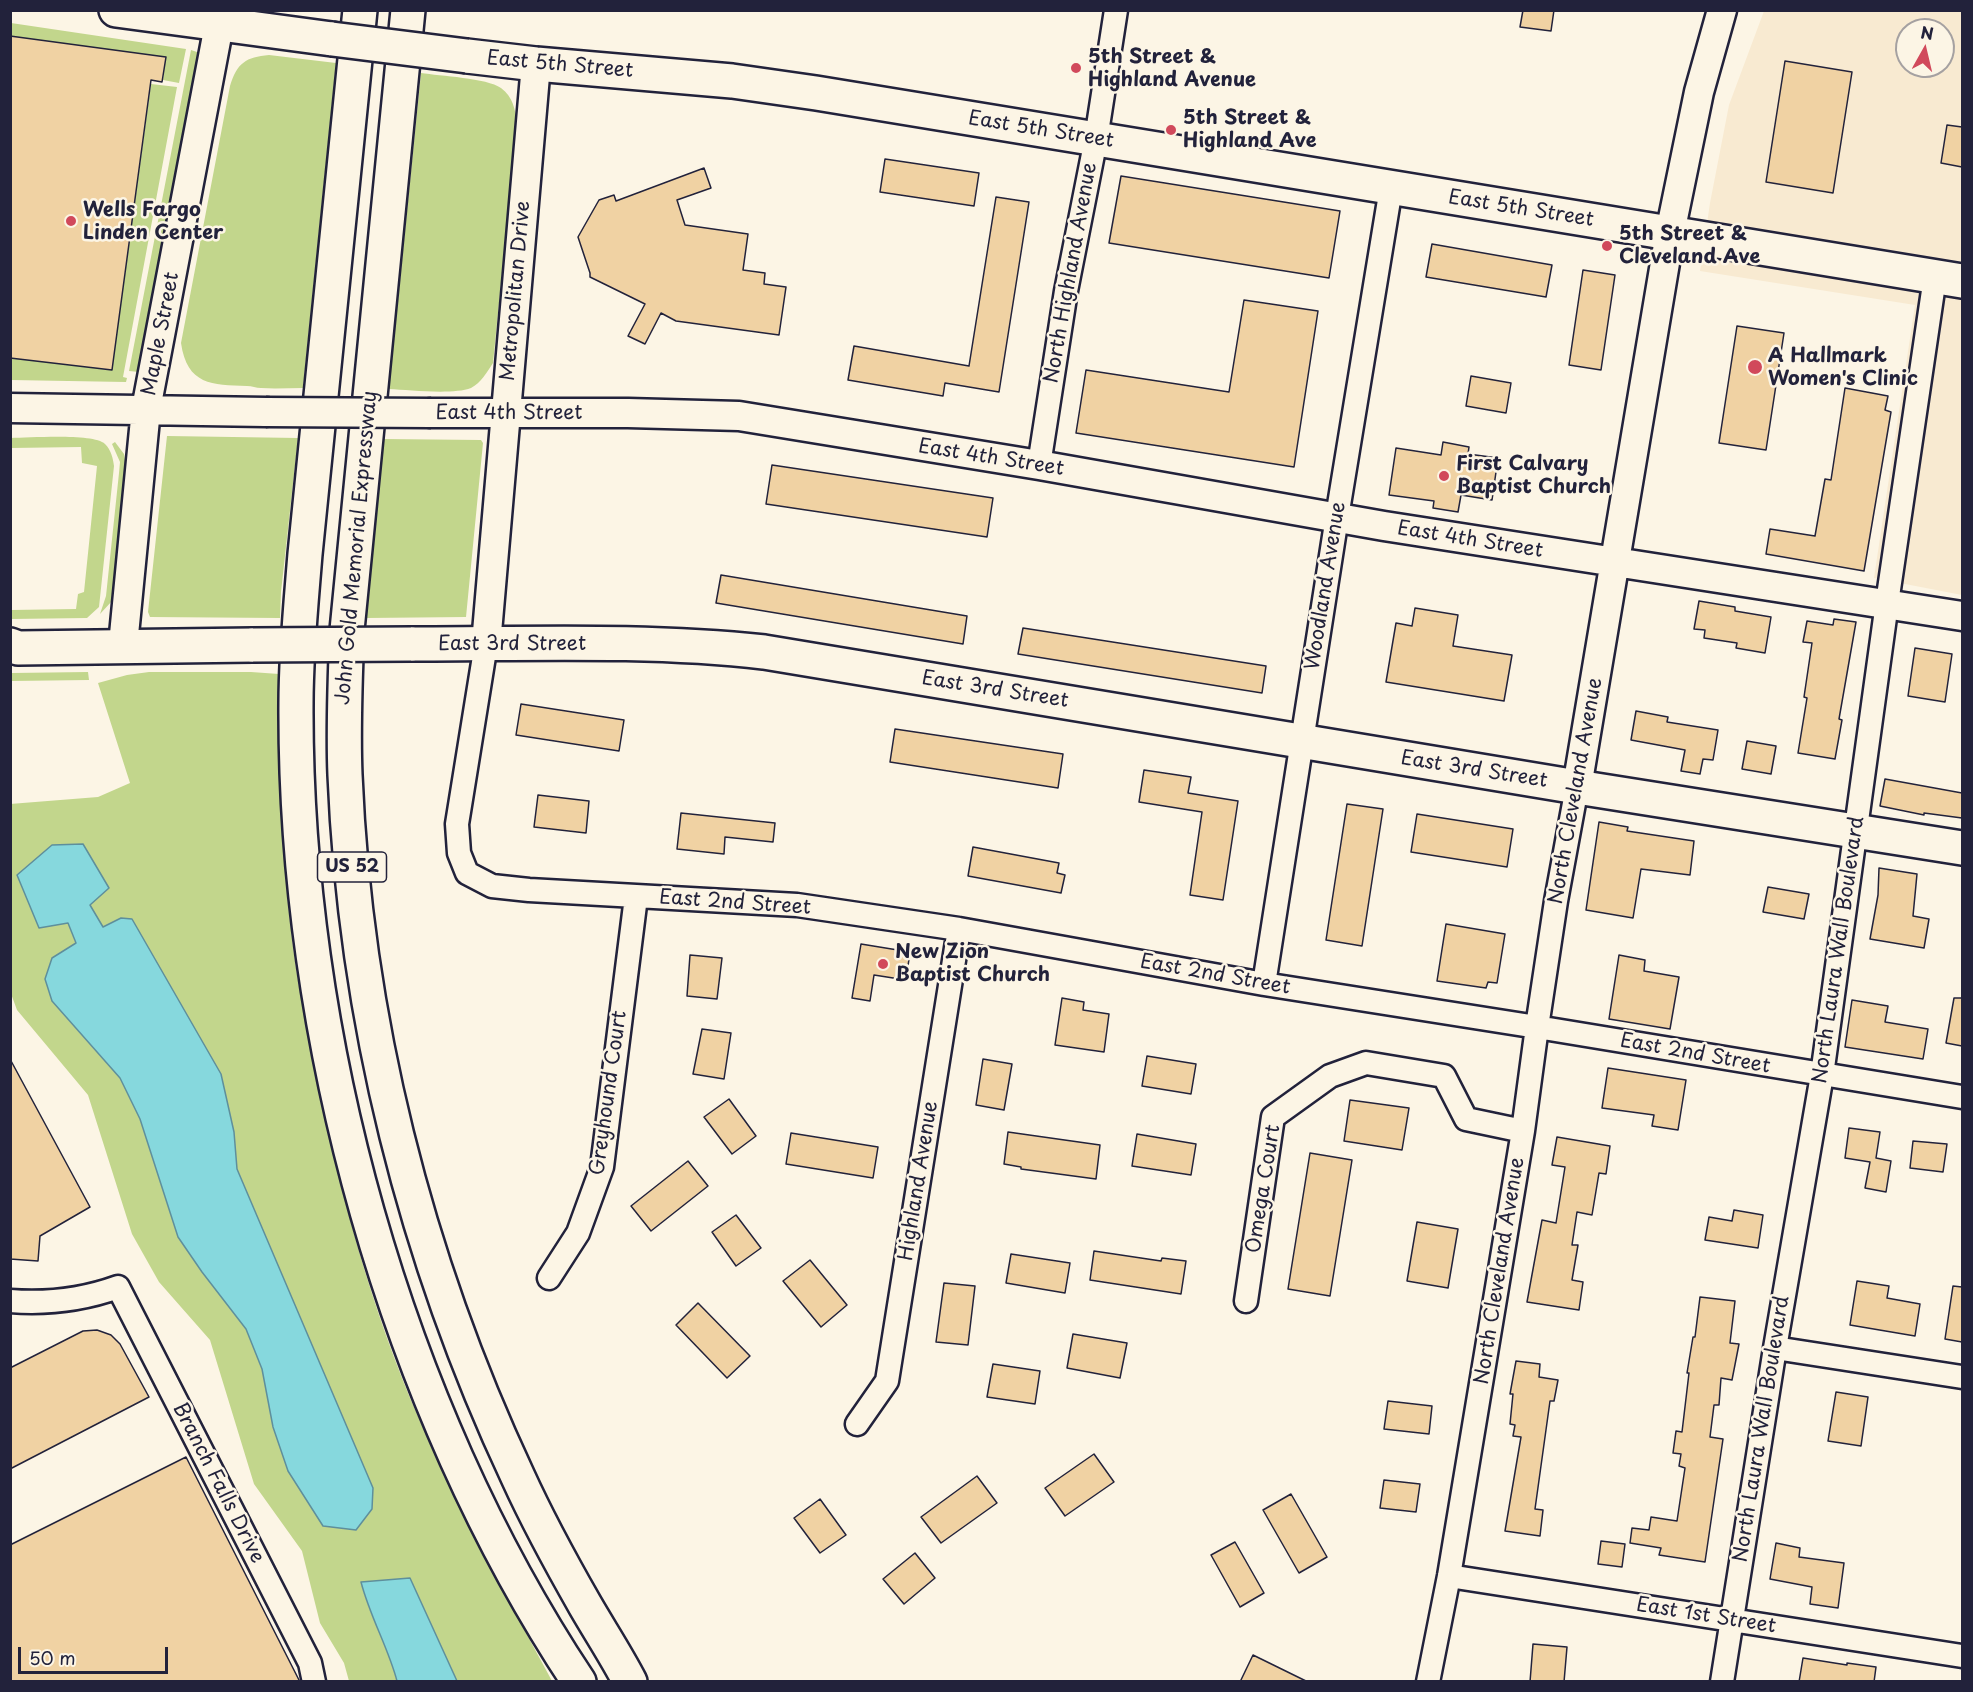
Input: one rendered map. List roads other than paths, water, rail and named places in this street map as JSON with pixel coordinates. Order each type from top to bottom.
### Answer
[{"type":"main road","name":"East 5th Street","points":[[116,10],[536,64],[732,81],[1949,279]]},
{"type":"main road","name":"US 52","points":[[360,10],[299,628],[296,702],[297,777],[310,925],[320,998],[334,1073],[369,1218],[391,1290],[416,1360],[466,1478],[508,1564],[544,1629],[579,1682]]},
{"type":"main road","name":"John Gold Memorial Expressway","points":[[408,10],[347,630],[344,702],[345,775],[367,991],[397,1135],[427,1245],[461,1344],[514,1468],[550,1542],[630,1679]]},
{"type":"main road","name":"East 3rd Street","points":[[13,649],[123,645],[659,644],[711,646],[764,652],[1577,787],[1962,848]]},
{"type":"main road","points":[[544,1629],[565,1682]]},
{"type":"street","name":"North Highland Avenue","points":[[1039,465],[1066,291],[1096,139],[1116,10]]},
{"type":"street","name":"North Cleveland Avenue","points":[[1428,1682],[1449,1576],[1523,1131],[1537,1027],[1670,233],[1698,92],[1722,10]]},
{"type":"street","name":"Maple Street","points":[[123,645],[146,409],[219,25]]},
{"type":"street","name":"Metropolitan Drive","points":[[467,873],[459,853],[457,824],[486,644],[536,64]]},
{"type":"street","name":"Woodland Avenue","points":[[1264,984],[1391,188]]},
{"type":"street","name":"North Laura Wall Boulevard","points":[[1722,1682],[1730,1620],[1822,1075],[1887,603],[1949,279]]},
{"type":"street","name":"East 4th Street","points":[[10,408],[740,416],[1039,465],[1384,526],[1962,615]]},
{"type":"street","name":"East 2nd Street","points":[[467,873],[492,886],[529,891],[797,905],[959,929],[1264,984],[1962,1097]]},
{"type":"street","name":"Greyhound Court","points":[[549,1278],[578,1233],[602,1167],[636,897]]},
{"type":"street","name":"Highland Avenue","points":[[857,1424],[887,1382],[959,929]]},
{"type":"street","name":"Omega Court","points":[[1246,1301],[1274,1117],[1330,1076],[1366,1063],[1444,1076],[1466,1119],[1523,1131]]},
{"type":"street","name":"Branch Falls Drive","points":[[10,1301],[55,1302],[92,1296],[118,1287],[310,1663],[314,1682]]},
{"type":"street","points":[[1775,1348],[1962,1377]]},
{"type":"street","name":"East 1st Street","points":[[1449,1576],[1962,1656]]},
{"type":"water","points":[[83,844],[109,888],[90,905],[103,927],[121,918],[132,919],[221,1074],[234,1132],[237,1169],[373,1488],[372,1509],[356,1530],[323,1526],[288,1471],[273,1427],[262,1369],[246,1329],[178,1237],[140,1119],[120,1078],[52,1001],[45,979],[52,958],[76,943],[68,923],[39,928],[17,875],[52,845]]},
{"type":"water","points":[[410,1578],[457,1681],[397,1681],[361,1582]]},
{"type":"place","name":"5th Street & Highland Avenue","points":[[1076,68]]},
{"type":"place","name":"5th Street & Highland Ave","points":[[1171,130]]},
{"type":"place","name":"Wells Fargo Linden Center","points":[[71,221]]},
{"type":"place","name":"5th Street & Cleveland Ave","points":[[1607,246]]},
{"type":"place","name":"A Hallmark Women's Clinic","points":[[1755,367]]},
{"type":"place","name":"First Calvary Baptist Church","points":[[1444,476]]},
{"type":"place","name":"New Zion Baptist Church","points":[[883,964]]}]
